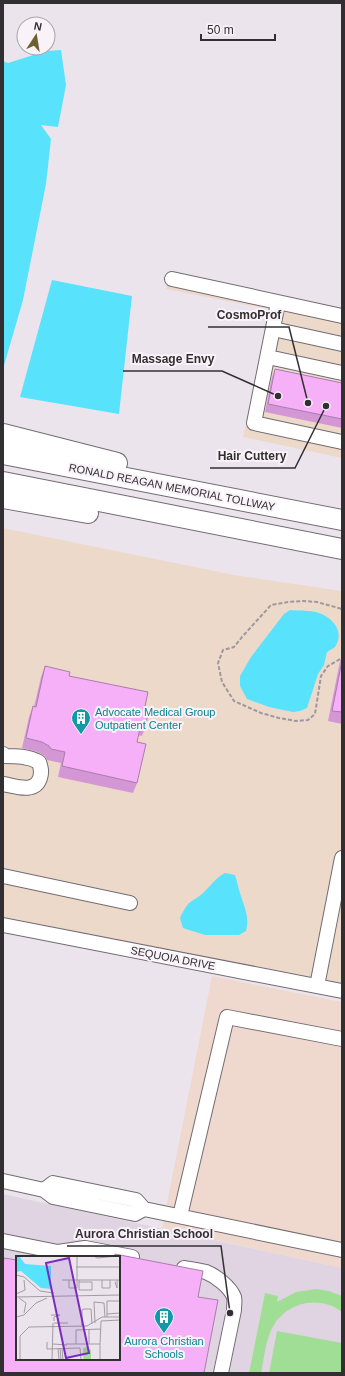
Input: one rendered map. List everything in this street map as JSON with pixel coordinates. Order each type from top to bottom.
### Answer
[{"type":"highway","points":[[3,434],[123,465],[153,483]]},
{"type":"highway","name":"RONALD REAGAN MEMORIAL TOLLWAY","points":[[3,454],[342,520]]},
{"type":"highway","points":[[3,482],[342,548]]},
{"type":"highway","points":[[3,498],[114,517],[182,518]]},
{"type":"street","points":[[172,279],[342,316]]},
{"type":"street","points":[[278,303],[254,423],[342,442]]},
{"type":"street","points":[[273,329],[342,344]]},
{"type":"street","points":[[268,357],[342,373]]},
{"type":"street","points":[[3,757],[16,756],[32,759],[39,762],[41,769],[38,782],[34,787],[27,788],[3,784]]},
{"type":"street","points":[[316,986],[342,858]]},
{"type":"street","points":[[3,876],[130,903]]},
{"type":"street","name":"SEQUOIA DRIVE","points":[[3,925],[342,991]]},
{"type":"street","points":[[180,1216],[227,1016],[342,1039]]},
{"type":"street","points":[[3,1181],[44,1190],[53,1183],[136,1200],[144,1209],[342,1250]]},
{"type":"street","points":[[3,1241],[40,1253],[70,1253],[86,1248],[146,1260]]},
{"type":"street","points":[[168,1265],[206,1272],[220,1281],[230,1290],[234,1297],[234,1310],[221,1373]]},
{"type":"path","points":[[340,659],[328,666],[321,676],[315,714],[308,720],[296,722],[261,713],[234,701],[222,682],[218,663],[223,650],[234,646],[271,605],[303,601],[317,602],[342,609]]},
{"type":"shaded area","points":[[170,272],[342,308],[342,458],[243,437],[273,310],[166,289]]},
{"type":"shaded area","points":[[3,528],[234,575],[342,591],[342,984],[3,920]]},
{"type":"shaded area","points":[[212,976],[342,1002],[342,1268],[162,1228]]},
{"type":"shaded area","points":[[3,1194],[342,1268],[342,1373],[3,1373]]},
{"type":"green space","points":[[316,1289],[329,1291],[342,1296],[342,1312],[332,1306],[322,1303],[301,1304],[291,1309],[282,1315],[275,1323],[270,1333],[261,1373],[249,1373],[265,1293],[278,1296],[277,1302],[296,1292]]},
{"type":"green space","points":[[277,1331],[342,1343],[342,1373],[269,1373]]},
{"type":"water","points":[[56,50],[61,50],[66,85],[58,127],[41,125],[51,139],[46,184],[23,300],[3,369],[3,61],[8,63],[30,56],[56,56]]},
{"type":"water","points":[[52,280],[132,296],[119,414],[20,397]]},
{"type":"water","points":[[290,610],[312,611],[324,615],[336,626],[339,636],[335,647],[327,652],[324,665],[318,674],[307,708],[293,712],[269,707],[247,699],[240,686],[240,676],[251,657],[284,614]]},
{"type":"water","points":[[225,873],[235,875],[246,912],[246,931],[239,935],[205,935],[183,928],[180,918],[188,904],[202,894]]},
{"type":"building","points":[[275,369],[342,383],[342,419],[268,404]]},
{"type":"building","points":[[342,661],[342,712],[332,711]]},
{"type":"building","name":"Advocate Medical Group Outpatient Center","points":[[45,666],[70,672],[69,676],[148,692],[144,711],[148,712],[146,725],[141,724],[137,742],[146,744],[137,783],[62,766],[65,752],[51,749],[42,742],[26,738],[33,706],[36,707]]},
{"type":"building","name":"Aurora Christian Schools","points":[[115,1254],[203,1271],[198,1297],[218,1300],[204,1373],[3,1373],[4,1258],[16,1260],[16,1360],[120,1360],[120,1256],[114,1256]]},
{"type":"place","name":"Massage Envy","points":[[278,396]]},
{"type":"place","name":"CosmoProf","points":[[308,403]]},
{"type":"place","name":"Hair Cuttery","points":[[326,406]]},
{"type":"place","name":"Advocate Medical Group Outpatient Center","points":[[81,735]]},
{"type":"place","name":"Aurora Christian School","points":[[230,1313]]},
{"type":"place","name":"Aurora Christian Schools","points":[[164,1334]]}]
